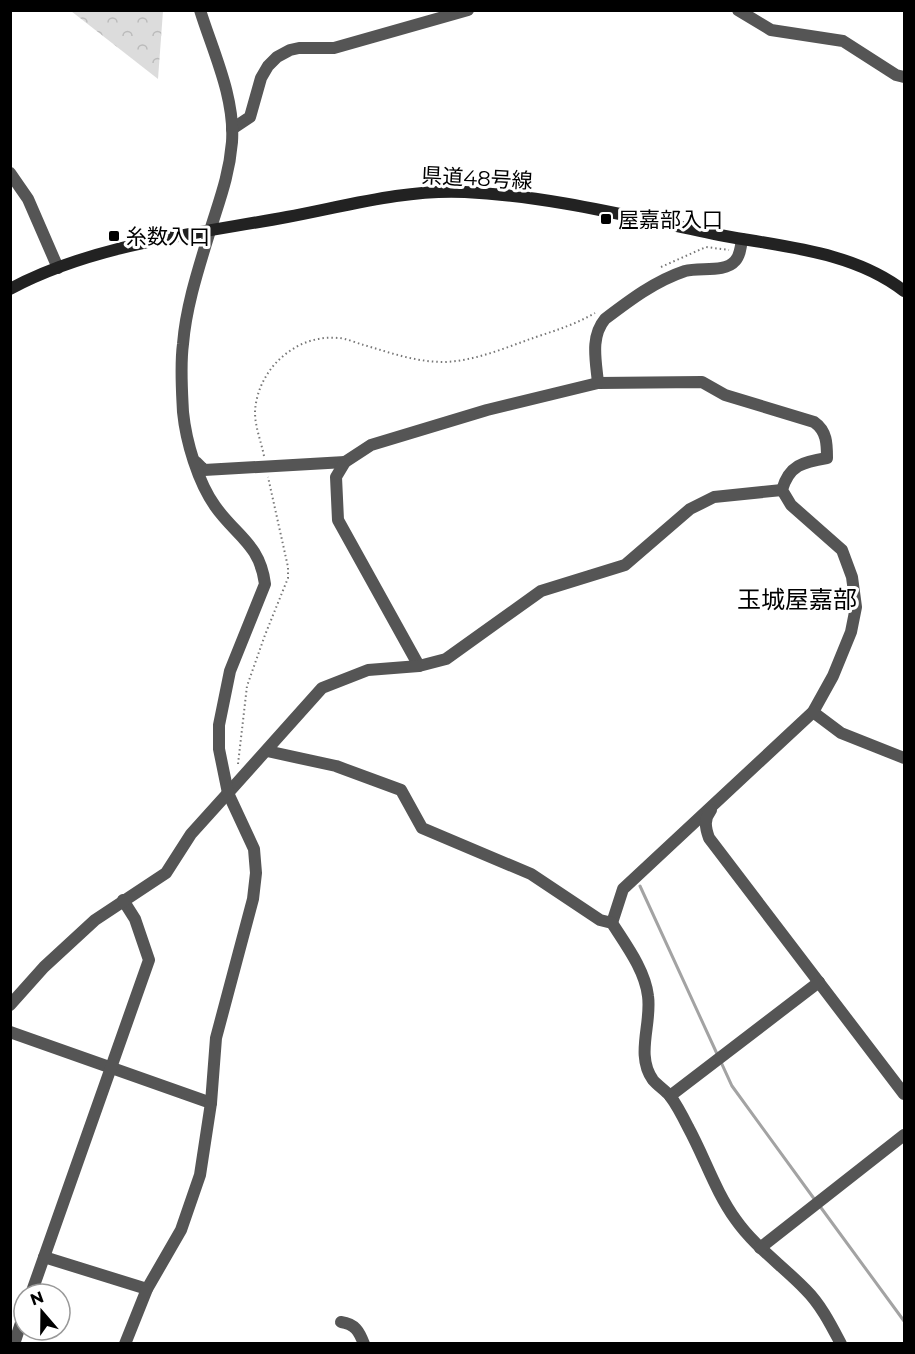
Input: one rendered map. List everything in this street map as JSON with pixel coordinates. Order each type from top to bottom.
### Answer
[{"type":"main road","name":"県道48号線","points":[[10,288],[57,267],[101,253],[387,197],[464,192],[541,200],[848,261],[871,270],[904,291]]},
{"type":"street","points":[[125,1344],[147,1289],[181,1230],[200,1175],[211,1103],[216,1038],[253,899],[255,873],[254,849],[228,793],[219,749],[221,715],[230,671],[265,584],[260,559],[251,545],[226,521],[203,486],[186,432],[183,410],[182,345],[210,231],[228,174],[232,129],[227,95],[200,10]]},
{"type":"street","points":[[232,129],[249,117],[261,78],[268,66],[277,57],[290,50],[334,48],[468,10]]},
{"type":"street","points":[[738,10],[771,30],[843,41],[896,75],[904,77]]},
{"type":"street","points":[[10,173],[20,184],[28,199],[57,267]]},
{"type":"street","points":[[598,383],[596,337],[599,326],[605,319],[655,284],[687,271],[725,267],[735,261],[742,239]]},
{"type":"street","points":[[419,666],[338,520],[336,477],[345,462],[371,445],[487,410],[598,383],[702,382],[725,395],[814,422],[820,426],[825,435],[827,458],[803,462],[795,467],[784,482],[782,490],[791,505],[842,550],[852,577],[855,618],[833,676],[813,712],[623,889],[612,923]]},
{"type":"street","points":[[196,462],[204,470],[345,462]]},
{"type":"street","points":[[10,1005],[44,966],[95,920],[166,873],[191,834],[322,688],[368,670],[419,666],[446,659],[541,591],[625,565],[690,508],[714,497],[782,490]]},
{"type":"street","points":[[813,712],[841,733],[904,758]]},
{"type":"street","points":[[267,751],[336,766],[401,790],[422,828],[531,874],[600,920],[612,923],[637,962],[648,994],[649,1018],[645,1064],[654,1081],[670,1096],[689,1128],[718,1193],[737,1221],[760,1248],[808,1292],[828,1320],[841,1344]]},
{"type":"street","points":[[718,800],[707,816],[705,828],[709,838],[904,1094]]},
{"type":"street","points":[[36,1282],[150,960],[135,919],[123,900]]},
{"type":"street","points":[[670,1096],[819,982]]},
{"type":"street","points":[[10,1032],[211,1103]]},
{"type":"street","points":[[760,1248],[904,1135]]},
{"type":"street","points":[[45,1257],[147,1289]]},
{"type":"street","points":[[341,1322],[352,1324],[359,1331],[364,1344]]},
{"type":"green space","points":[[71,11],[163,11],[158,79]]},
{"type":"waterway","points":[[640,886],[718,1056]]},
{"type":"waterway","points":[[721,1062],[732,1086],[815,1200]]},
{"type":"waterway","points":[[819,1205],[904,1321]]},
{"type":"place","name":"屋嘉部入口","points":[[606,219]]},
{"type":"place","name":"糸数入口","points":[[114,236]]},
{"type":"district","name":"玉城屋嘉部","points":[[797,599]]}]
